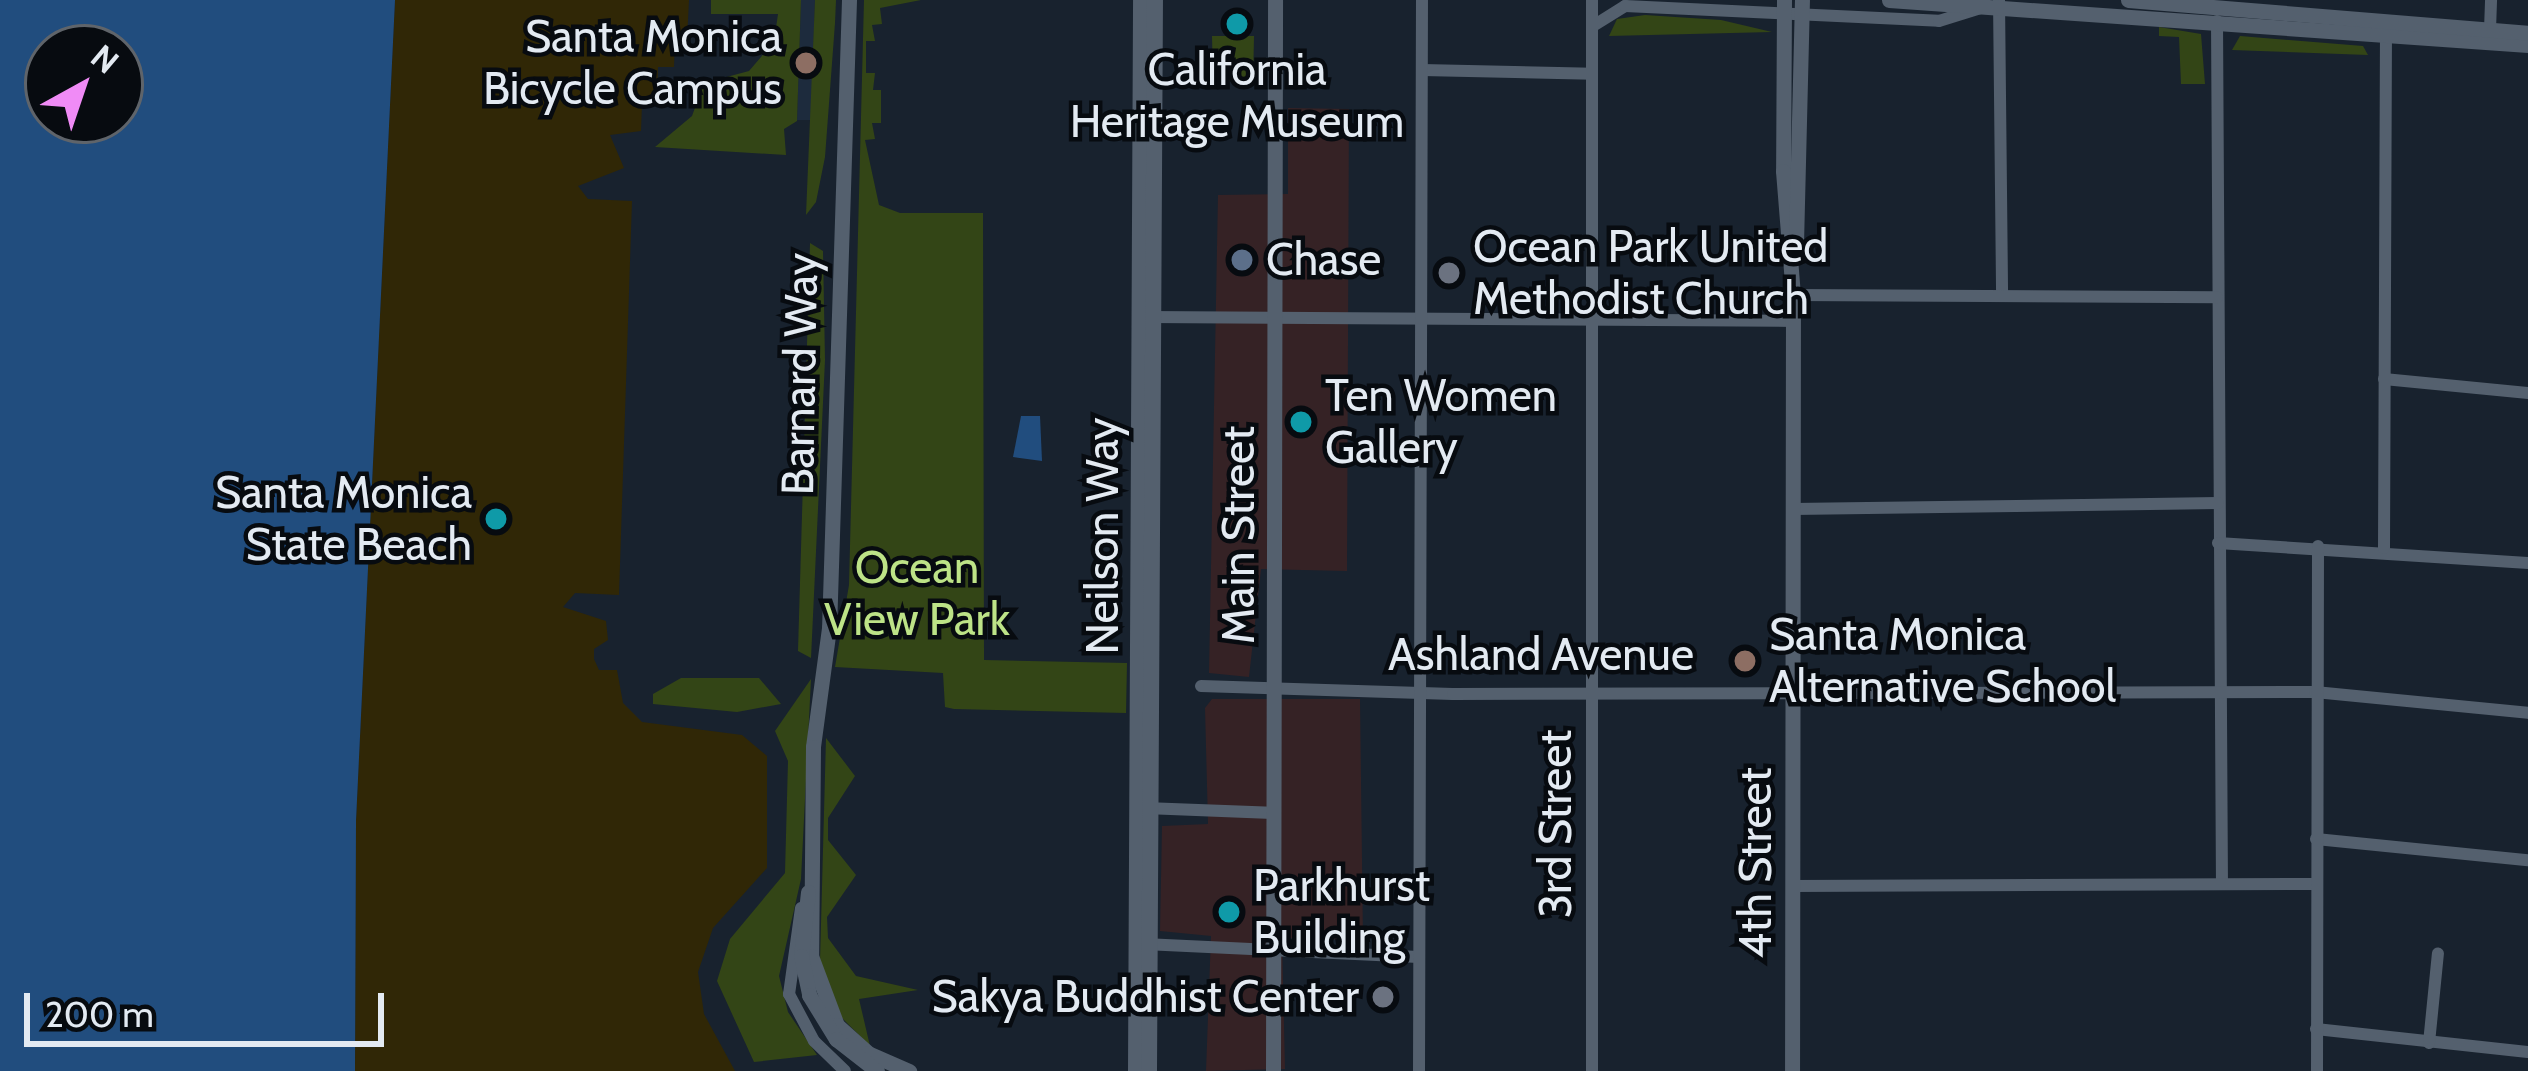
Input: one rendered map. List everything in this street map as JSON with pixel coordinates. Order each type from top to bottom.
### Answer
[{"type":"main road","name":"Neilson Way","points":[[1141,0],[1146,317],[1144,944],[1149,1071]]},
{"type":"main road","name":"Neilson Way","points":[[1146,317],[1155,0]]},
{"type":"main road","name":"Neilson Way","points":[[1136,1071],[1144,944]]},
{"type":"street","name":"Barnard Way","points":[[849,0],[830,628],[813,747],[801,964],[814,1006],[842,1046],[877,1071]]},
{"type":"street","name":"Main Street","points":[[1273,1071],[1275,0]]},
{"type":"street","points":[[1419,1071],[1422,0]]},
{"type":"street","name":"3rd Street","points":[[1592,0],[1592,1071]]},
{"type":"street","points":[[1889,0],[2250,10]]},
{"type":"street","points":[[2128,0],[2217,21],[2386,34]]},
{"type":"street","points":[[2490,31],[2491,0]]},
{"type":"street","points":[[1593,27],[1621,3],[1802,6],[1939,21],[1996,4]]},
{"type":"street","points":[[1996,4],[2002,292]]},
{"type":"street","name":"4th Street","points":[[1784,5],[1783,171],[1793,295]]},
{"type":"street","name":"4th Street","points":[[1792,1071],[1793,295],[1802,6]]},
{"type":"street","points":[[2217,64],[2236,23],[2282,6]]},
{"type":"street","points":[[2222,884],[2218,13],[2282,6],[2528,45]]},
{"type":"street","points":[[2384,548],[2386,34],[2392,27],[2528,33]]},
{"type":"street","points":[[1422,70],[1592,74]]},
{"type":"street","points":[[1793,295],[2002,292],[2217,297]]},
{"type":"street","points":[[1146,317],[1793,321]]},
{"type":"street","points":[[2384,379],[2528,392]]},
{"type":"street","points":[[1793,509],[2218,503]]},
{"type":"street","points":[[2218,543],[2384,548],[2528,563]]},
{"type":"street","points":[[2317,1071],[2318,546]]},
{"type":"street","name":"Ashland Avenue","points":[[1202,686],[1419,691],[2315,692],[2528,713]]},
{"type":"street","points":[[1145,807],[1274,813]]},
{"type":"street","points":[[2316,838],[2528,860]]},
{"type":"street","points":[[1792,886],[2315,884]]},
{"type":"street","name":"Barnard Way","points":[[804,900],[789,994],[828,1058],[845,1071]]},
{"type":"street","name":"Barnard Way","points":[[804,900],[812,963],[830,1014],[868,1053],[909,1071]]},
{"type":"street","points":[[1144,944],[1419,957]]},
{"type":"street","points":[[2429,1043],[2438,953]]},
{"type":"street","points":[[2316,1029],[2528,1052]]},
{"type":"street","points":[[818,1071],[828,1058]]},
{"type":"shaded area","name":"Santa Monica Bicycle Campus","points":[[801,0],[815,0],[811,120],[797,120]]},
{"type":"shaded area","points":[[1288,108],[1349,109],[1347,571],[1261,569],[1249,677],[1209,673],[1218,195],[1288,194]]},
{"type":"shaded area","points":[[1212,699],[1360,699],[1363,940],[1282,938],[1285,1069],[1206,1071],[1211,936],[1160,931],[1162,826],[1208,824],[1205,708]]},
{"type":"green space","points":[[711,0],[801,0],[797,121],[784,129],[786,155],[655,147],[692,116],[704,83],[749,71],[774,42],[778,14],[711,14]]},
{"type":"green space","points":[[815,0],[836,0],[825,157],[816,202],[806,215]]},
{"type":"green space","name":"Ocean View Park","points":[[864,0],[921,0],[880,8],[882,24],[872,25],[875,41],[866,41],[866,73],[875,73],[873,90],[881,90],[881,123],[872,123],[875,139],[865,140],[879,205],[900,213],[983,213],[984,660],[1127,663],[1126,713],[954,709],[945,707],[943,673],[835,667],[849,585]]},
{"type":"green space","points":[[1645,15],[1721,20],[1772,32],[1609,36],[1617,19]]},
{"type":"green space","points":[[2159,27],[2201,34],[2205,84],[2181,84],[2179,37],[2159,36]]},
{"type":"green space","points":[[1212,36],[1254,36],[1253,84],[1213,79]]},
{"type":"green space","points":[[2240,36],[2363,46],[2368,55],[2232,50]]},
{"type":"green space","points":[[810,243],[823,251],[825,360],[811,658],[798,651]]},
{"type":"green space","points":[[681,678],[759,678],[781,704],[737,712],[653,704],[653,694]]},
{"type":"green space","points":[[811,679],[801,879],[779,976],[788,1012],[817,1055],[754,1062],[717,981],[730,939],[785,873],[788,761],[775,731]]},
{"type":"green space","points":[[826,738],[855,776],[828,818],[828,840],[856,875],[827,917],[828,938],[856,976],[918,990],[859,999],[870,1046],[839,1015],[820,961]]},
{"type":"sand","name":"Santa Monica State Beach","points":[[395,0],[689,0],[687,40],[675,39],[674,67],[658,67],[657,103],[642,104],[641,131],[610,135],[624,168],[578,186],[588,199],[632,201],[619,595],[575,593],[563,607],[606,621],[608,640],[594,649],[594,659],[599,670],[617,670],[623,703],[642,722],[742,735],[767,756],[767,868],[713,928],[698,972],[704,1014],[735,1071],[355,1071],[356,821]]},
{"type":"water","points":[[0,0],[395,0],[356,821],[355,1071],[0,1071]]},
{"type":"water","points":[[1021,416],[1040,416],[1042,461],[1013,457]]},
{"type":"place","name":"California Heritage Museum","points":[[1237,24]]},
{"type":"place","name":"Santa Monica Bicycle Campus","points":[[806,63]]},
{"type":"place","name":"Chase","points":[[1242,260]]},
{"type":"place","name":"Ocean Park United Methodist Church","points":[[1449,273]]},
{"type":"place","name":"Ten Women Gallery","points":[[1301,422]]},
{"type":"place","name":"Santa Monica State Beach","points":[[496,519]]},
{"type":"place","name":"Santa Monica Alternative School","points":[[1745,661]]},
{"type":"place","name":"Parkhurst Building","points":[[1229,912]]},
{"type":"place","name":"Sakya Buddhist Center","points":[[1383,997]]}]
